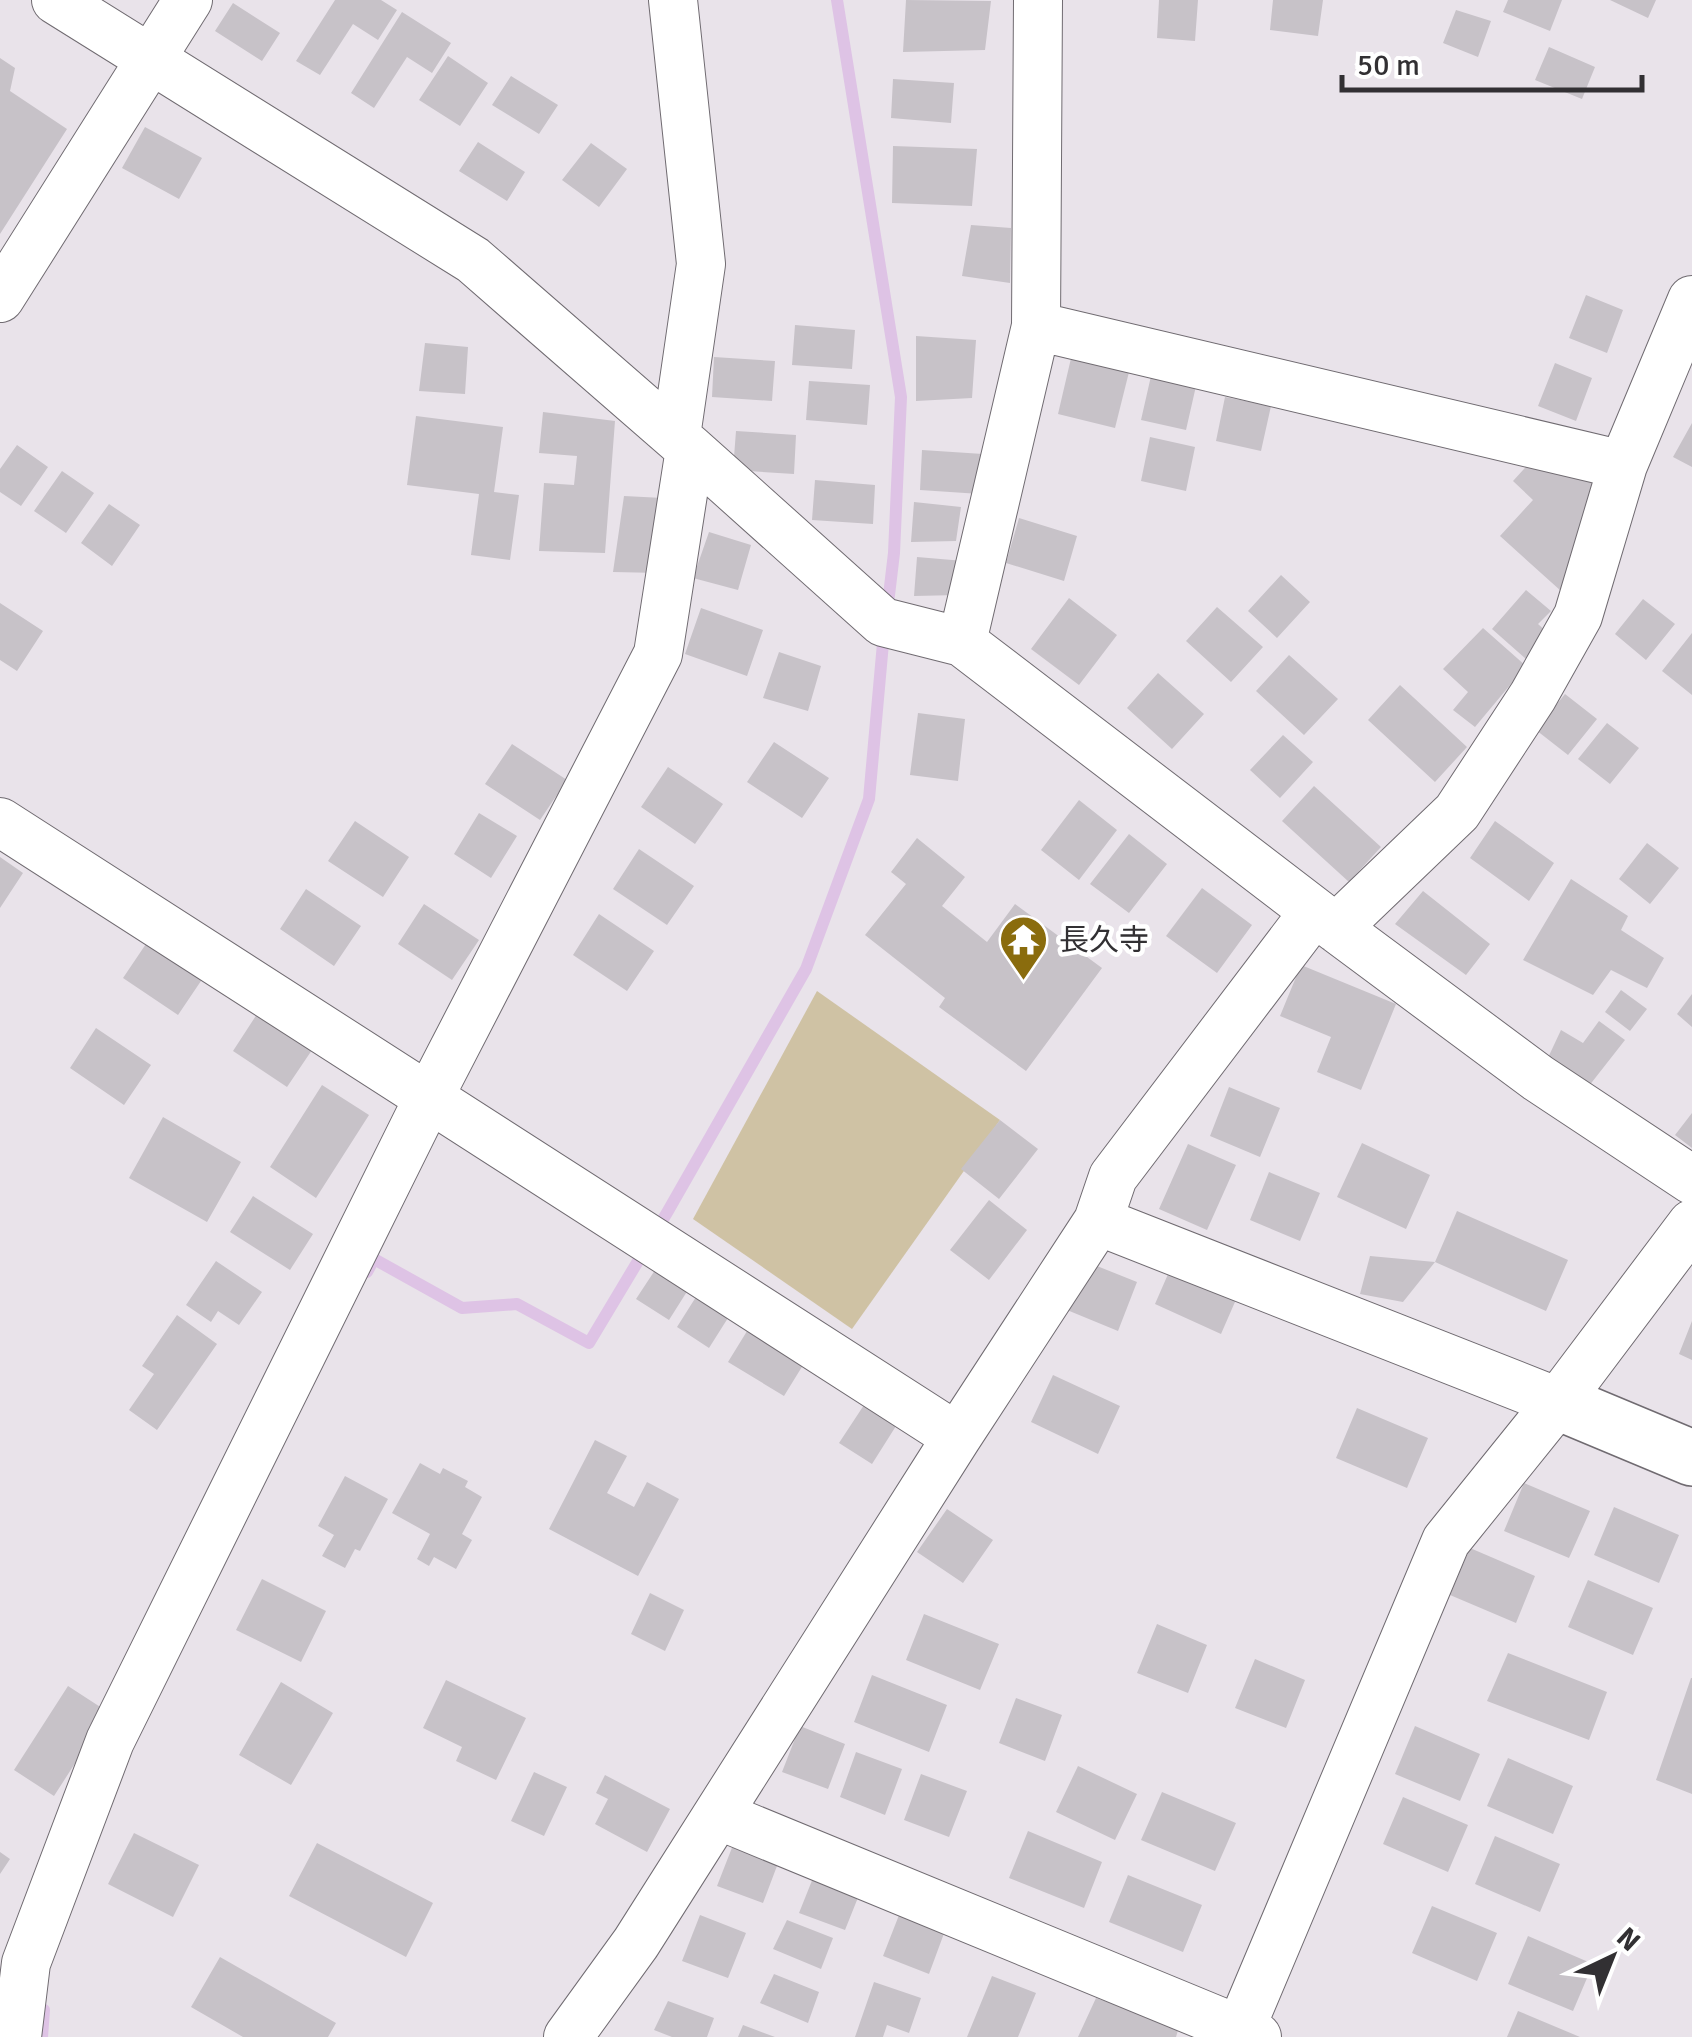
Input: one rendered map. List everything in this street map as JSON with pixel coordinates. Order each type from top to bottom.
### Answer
[{"type":"street","points":[[56,0],[473,260],[883,622],[962,642],[1538,1078],[1692,1180]]},
{"type":"street","points":[[0,298],[188,0]]},
{"type":"street","points":[[17,2037],[26,1963],[110,1740],[428,1099],[658,654],[700,264],[673,0]]},
{"type":"street","points":[[962,642],[1036,326],[1038,0]]},
{"type":"street","points":[[568,2037],[636,1944],[1098,1221],[1112,1177],[1325,920],[1458,812],[1578,616],[1623,465],[1692,300]]},
{"type":"street","points":[[1036,326],[1623,465]]},
{"type":"street","points":[[0,822],[957,1437]]},
{"type":"street","points":[[1098,1221],[1692,1458]]},
{"type":"street","points":[[718,1816],[1244,2035],[1446,1541],[1558,1402],[1692,1224]]},
{"type":"shaded area","points":[[817,991],[1000,1120],[852,1329],[693,1219]]},
{"type":"building","points":[[335,0],[381,0],[397,10],[378,40],[353,24],[320,75],[296,61]]},
{"type":"building","points":[[906,0],[991,1],[985,50],[903,52]]},
{"type":"building","points":[[1159,0],[1198,0],[1195,41],[1157,38]]},
{"type":"building","points":[[1273,0],[1323,0],[1318,36],[1270,30]]},
{"type":"building","points":[[1508,0],[1562,0],[1550,31],[1503,12]]},
{"type":"building","points":[[1610,0],[1656,0],[1648,18]]},
{"type":"building","points":[[233,3],[280,33],[262,61],[215,31]]},
{"type":"building","points":[[1456,10],[1491,21],[1478,57],[1443,43]]},
{"type":"building","points":[[402,12],[451,43],[432,73],[407,57],[374,108],[351,93]]},
{"type":"building","points":[[1549,47],[1595,67],[1582,99],[1535,80]]},
{"type":"building","points":[[448,56],[488,83],[460,126],[419,100]]},
{"type":"building","points":[[0,58],[15,68],[10,91],[67,129],[0,234]]},
{"type":"building","points":[[511,76],[558,105],[539,134],[492,105]]},
{"type":"building","points":[[893,79],[954,83],[951,123],[891,118]]},
{"type":"building","points":[[145,127],[202,158],[179,199],[122,168]]},
{"type":"building","points":[[478,142],[525,172],[507,201],[459,171]]},
{"type":"building","points":[[591,143],[627,169],[599,207],[562,180]]},
{"type":"building","points":[[893,146],[977,149],[972,206],[892,203]]},
{"type":"building","points":[[971,225],[1011,228],[1010,283],[962,276]]},
{"type":"building","points":[[1586,295],[1623,310],[1607,353],[1569,338]]},
{"type":"building","points":[[795,325],[855,330],[852,369],[792,365]]},
{"type":"building","points":[[916,336],[976,340],[972,398],[916,401]]},
{"type":"building","points":[[425,343],[468,347],[465,394],[419,391]]},
{"type":"building","points":[[1072,354],[1130,368],[1115,428],[1058,414]]},
{"type":"building","points":[[714,357],[775,361],[772,401],[712,397]]},
{"type":"building","points":[[1555,363],[1592,378],[1576,421],[1538,406]]},
{"type":"building","points":[[1151,376],[1196,386],[1186,430],[1141,420]]},
{"type":"building","points":[[809,381],[870,385],[867,425],[806,420]]},
{"type":"building","points":[[1225,397],[1271,406],[1261,451],[1216,441]]},
{"type":"building","points":[[543,412],[615,421],[605,553],[539,551],[544,483],[574,485],[577,456],[539,453]]},
{"type":"building","points":[[416,416],[503,427],[494,492],[519,495],[510,560],[471,555],[479,494],[407,485]]},
{"type":"building","points":[[1692,423],[1692,467],[1673,457]]},
{"type":"building","points":[[736,431],[796,435],[794,474],[733,470]]},
{"type":"building","points":[[1150,437],[1195,447],[1186,491],[1141,481]]},
{"type":"building","points":[[17,445],[48,467],[21,506],[0,492],[0,469]]},
{"type":"building","points":[[922,450],[983,454],[980,494],[920,490]]},
{"type":"building","points":[[1536,456],[1558,475],[1569,464],[1589,473],[1605,488],[1561,591],[1500,536],[1533,500],[1513,481]]},
{"type":"building","points":[[62,471],[94,493],[66,533],[34,511]]},
{"type":"building","points":[[815,480],[875,485],[873,524],[812,520]]},
{"type":"building","points":[[624,496],[663,498],[660,573],[613,572]]},
{"type":"building","points":[[914,502],[961,507],[956,541],[911,542]]},
{"type":"building","points":[[109,504],[140,525],[112,566],[81,543]]},
{"type":"building","points":[[1019,518],[1077,536],[1064,581],[1006,563]]},
{"type":"building","points":[[709,532],[751,545],[738,590],[693,578]]},
{"type":"building","points":[[917,557],[964,561],[958,595],[914,596]]},
{"type":"building","points":[[1281,575],[1310,602],[1277,638],[1248,611]]},
{"type":"building","points":[[1526,590],[1551,611],[1538,624],[1548,633],[1526,659],[1492,629]]},
{"type":"building","points":[[1069,598],[1117,635],[1079,685],[1031,649]]},
{"type":"building","points":[[1643,599],[1675,624],[1646,660],[1615,634]]},
{"type":"building","points":[[0,603],[43,631],[17,671],[0,660]]},
{"type":"building","points":[[1217,607],[1263,647],[1231,682],[1186,641]]},
{"type":"building","points":[[701,608],[763,630],[747,676],[685,654]]},
{"type":"building","points":[[1483,628],[1526,666],[1475,727],[1453,710],[1468,692],[1443,669]]},
{"type":"building","points":[[1692,633],[1692,695],[1662,671]]},
{"type":"building","points":[[779,652],[821,666],[808,711],[763,698]]},
{"type":"building","points":[[1289,655],[1338,699],[1304,735],[1256,691]]},
{"type":"building","points":[[1158,673],[1204,714],[1172,749],[1127,708]]},
{"type":"building","points":[[1400,685],[1467,747],[1435,782],[1368,720]]},
{"type":"building","points":[[1565,694],[1597,719],[1568,755],[1536,730]]},
{"type":"building","points":[[918,713],[965,719],[958,781],[910,775]]},
{"type":"building","points":[[1607,723],[1639,748],[1610,784],[1578,759]]},
{"type":"building","points":[[1283,735],[1313,762],[1280,798],[1250,770]]},
{"type":"building","points":[[774,742],[829,778],[802,818],[747,782]]},
{"type":"building","points":[[512,744],[567,780],[540,820],[485,784]]},
{"type":"building","points":[[668,767],[723,804],[695,844],[641,807]]},
{"type":"building","points":[[1314,786],[1381,847],[1349,882],[1282,821]]},
{"type":"building","points":[[1079,800],[1117,830],[1079,880],[1041,850]]},
{"type":"building","points":[[479,813],[517,836],[491,878],[454,854]]},
{"type":"building","points":[[355,821],[409,857],[383,897],[328,861]]},
{"type":"building","points":[[1495,821],[1554,863],[1529,901],[1470,858]]},
{"type":"building","points":[[1129,834],[1167,864],[1129,913],[1090,884]]},
{"type":"building","points":[[917,838],[965,877],[942,906],[987,942],[1015,904],[1102,968],[1026,1071],[939,1007],[945,998],[865,935],[906,884],[891,872]]},
{"type":"building","points":[[1647,843],[1679,868],[1650,904],[1619,879]]},
{"type":"building","points":[[639,849],[694,886],[667,925],[613,889]]},
{"type":"building","points":[[0,857],[23,873],[0,908]]},
{"type":"building","points":[[1571,879],[1628,916],[1621,930],[1664,958],[1647,988],[1611,970],[1593,995],[1523,960]]},
{"type":"building","points":[[1202,888],[1252,925],[1217,973],[1166,936]]},
{"type":"building","points":[[306,889],[361,926],[334,966],[280,929]]},
{"type":"building","points":[[1423,891],[1490,944],[1466,975],[1395,924]]},
{"type":"building","points":[[424,904],[479,940],[452,980],[398,944]]},
{"type":"building","points":[[599,914],[654,951],[627,991],[573,955]]},
{"type":"building","points":[[150,938],[205,975],[178,1015],[123,978]]},
{"type":"building","points":[[1301,965],[1396,1004],[1361,1090],[1317,1072],[1331,1037],[1280,1016]]},
{"type":"building","points":[[1621,990],[1647,1009],[1630,1031],[1605,1012]]},
{"type":"building","points":[[1692,994],[1692,1027],[1677,1014]]},
{"type":"building","points":[[259,1011],[314,1047],[287,1087],[233,1051]]},
{"type":"building","points":[[1599,1021],[1625,1040],[1585,1091],[1546,1062],[1561,1030],[1583,1043]]},
{"type":"building","points":[[96,1028],[151,1065],[124,1105],[70,1068]]},
{"type":"building","points":[[322,1085],[369,1115],[316,1198],[270,1167]]},
{"type":"building","points":[[1229,1087],[1280,1108],[1260,1157],[1210,1136]]},
{"type":"building","points":[[1692,1113],[1692,1148],[1675,1135]]},
{"type":"building","points":[[163,1117],[241,1162],[207,1222],[129,1178]]},
{"type":"building","points":[[1000,1120],[1038,1149],[999,1199],[961,1169]]},
{"type":"building","points":[[1362,1143],[1430,1175],[1406,1229],[1337,1197]]},
{"type":"building","points":[[1188,1144],[1236,1165],[1207,1230],[1159,1209]]},
{"type":"building","points":[[1269,1172],[1320,1193],[1300,1241],[1250,1220]]},
{"type":"building","points":[[253,1196],[313,1234],[290,1270],[230,1232]]},
{"type":"building","points":[[989,1200],[1027,1230],[989,1280],[950,1250]]},
{"type":"building","points":[[1457,1211],[1568,1260],[1546,1311],[1435,1262]]},
{"type":"building","points":[[1370,1256],[1435,1262],[1403,1302],[1360,1294]]},
{"type":"building","points":[[216,1261],[262,1292],[239,1325],[218,1311],[211,1322],[186,1305]]},
{"type":"building","points":[[661,1261],[693,1282],[669,1320],[636,1299]]},
{"type":"building","points":[[1087,1262],[1137,1282],[1118,1331],[1067,1310]]},
{"type":"building","points":[[1172,1265],[1238,1295],[1221,1334],[1155,1304]]},
{"type":"building","points":[[701,1289],[733,1310],[709,1348],[677,1327]]},
{"type":"building","points":[[177,1315],[217,1344],[157,1430],[129,1410],[154,1374],[142,1366]]},
{"type":"building","points":[[1692,1321],[1692,1360],[1679,1354]]},
{"type":"building","points":[[752,1323],[808,1357],[784,1396],[728,1362]]},
{"type":"building","points":[[1053,1375],[1120,1406],[1098,1454],[1031,1422]]},
{"type":"building","points":[[864,1405],[896,1426],[872,1464],[839,1443]]},
{"type":"building","points":[[1357,1408],[1428,1438],[1407,1488],[1336,1458]]},
{"type":"building","points":[[595,1440],[627,1456],[607,1493],[634,1507],[647,1482],[679,1499],[638,1576],[549,1529]]},
{"type":"building","points":[[420,1463],[440,1474],[443,1468],[468,1481],[465,1487],[482,1497],[462,1534],[472,1540],[456,1569],[434,1557],[429,1566],[417,1559],[430,1534],[392,1513]]},
{"type":"building","points":[[345,1476],[388,1499],[360,1551],[355,1549],[345,1568],[322,1556],[334,1535],[318,1526]]},
{"type":"building","points":[[1524,1483],[1590,1511],[1569,1558],[1504,1531]]},
{"type":"building","points":[[1614,1507],[1679,1535],[1659,1583],[1594,1555]]},
{"type":"building","points":[[947,1509],[993,1540],[963,1583],[917,1552]]},
{"type":"building","points":[[1470,1548],[1535,1576],[1516,1623],[1450,1595]]},
{"type":"building","points":[[262,1579],[326,1611],[301,1662],[236,1630]]},
{"type":"building","points":[[1588,1580],[1653,1608],[1633,1655],[1568,1627]]},
{"type":"building","points":[[650,1593],[684,1610],[665,1651],[631,1634]]},
{"type":"building","points":[[924,1614],[999,1644],[980,1690],[906,1660]]},
{"type":"building","points":[[1157,1624],[1207,1645],[1188,1693],[1137,1673]]},
{"type":"building","points":[[1508,1653],[1607,1692],[1589,1740],[1487,1701]]},
{"type":"building","points":[[1255,1659],[1305,1680],[1286,1728],[1235,1708]]},
{"type":"building","points":[[872,1675],[947,1705],[929,1752],[854,1722]]},
{"type":"building","points":[[1692,1678],[1692,1794],[1656,1780]]},
{"type":"building","points":[[446,1680],[526,1718],[496,1780],[456,1761],[462,1747],[423,1728]]},
{"type":"building","points":[[281,1682],[333,1713],[291,1785],[239,1755]]},
{"type":"building","points":[[68,1686],[108,1712],[54,1796],[14,1770]]},
{"type":"building","points":[[1016,1698],[1062,1715],[1045,1761],[999,1743]]},
{"type":"building","points":[[800,1726],[845,1744],[828,1789],[782,1772]]},
{"type":"building","points":[[1415,1726],[1480,1754],[1460,1801],[1395,1774]]},
{"type":"building","points":[[856,1752],[902,1769],[885,1815],[840,1797]]},
{"type":"building","points":[[1508,1758],[1573,1786],[1553,1834],[1487,1806]]},
{"type":"building","points":[[1078,1766],[1137,1794],[1115,1840],[1056,1812]]},
{"type":"building","points":[[534,1772],[567,1787],[544,1836],[511,1821]]},
{"type":"building","points":[[921,1774],[967,1791],[949,1837],[904,1820]]},
{"type":"building","points":[[605,1775],[670,1809],[647,1852],[595,1824],[608,1799],[596,1793]]},
{"type":"building","points":[[1162,1792],[1236,1823],[1215,1871],[1141,1840]]},
{"type":"building","points":[[1403,1797],[1468,1825],[1448,1872],[1383,1844]]},
{"type":"building","points":[[1028,1831],[1102,1862],[1084,1908],[1009,1878]]},
{"type":"building","points":[[134,1833],[199,1865],[173,1917],[108,1884]]},
{"type":"building","points":[[1495,1836],[1560,1864],[1540,1912],[1475,1884]]},
{"type":"building","points":[[735,1840],[780,1858],[763,1903],[717,1886]]},
{"type":"building","points":[[317,1843],[433,1903],[406,1957],[289,1896]]},
{"type":"building","points":[[0,1852],[10,1859],[0,1874]]},
{"type":"building","points":[[817,1868],[863,1885],[845,1930],[799,1913]]},
{"type":"building","points":[[1128,1875],[1202,1905],[1183,1952],[1109,1922]]},
{"type":"building","points":[[1432,1906],[1497,1933],[1477,1981],[1412,1953]]},
{"type":"building","points":[[901,1910],[946,1928],[929,1974],[883,1956]]},
{"type":"building","points":[[700,1915],[746,1933],[728,1978],[682,1961]]},
{"type":"building","points":[[787,1920],[833,1938],[821,1969],[773,1949]]},
{"type":"building","points":[[1528,1936],[1593,1964],[1573,2011],[1508,1984]]},
{"type":"building","points":[[220,1957],[336,2023],[328,2037],[243,2037],[191,2007]]},
{"type":"building","points":[[774,1974],[819,1992],[808,2023],[760,2003]]},
{"type":"building","points":[[992,1976],[1036,1993],[1018,2037],[967,2037]]},
{"type":"building","points":[[874,1982],[921,1998],[909,2033],[887,2025],[883,2037],[855,2037]]},
{"type":"building","points":[[1096,1998],[1179,2027],[1176,2037],[1078,2037]]},
{"type":"building","points":[[668,2001],[714,2018],[707,2037],[672,2037],[654,2030]]},
{"type":"building","points":[[1518,2011],[1580,2037],[1507,2037]]},
{"type":"building","points":[[743,2025],[775,2037],[738,2037]]},
{"type":"waterway","points":[[837,0],[901,397],[894,553],[887,612]]},
{"type":"waterway","points":[[367,1272],[374,1259],[462,1308],[517,1304],[589,1343],[806,969],[869,799],[884,632]]},
{"type":"waterway","points":[[42,2037],[44,2010]]},
{"type":"place","name":"長久寺","points":[[1024,982]]}]
